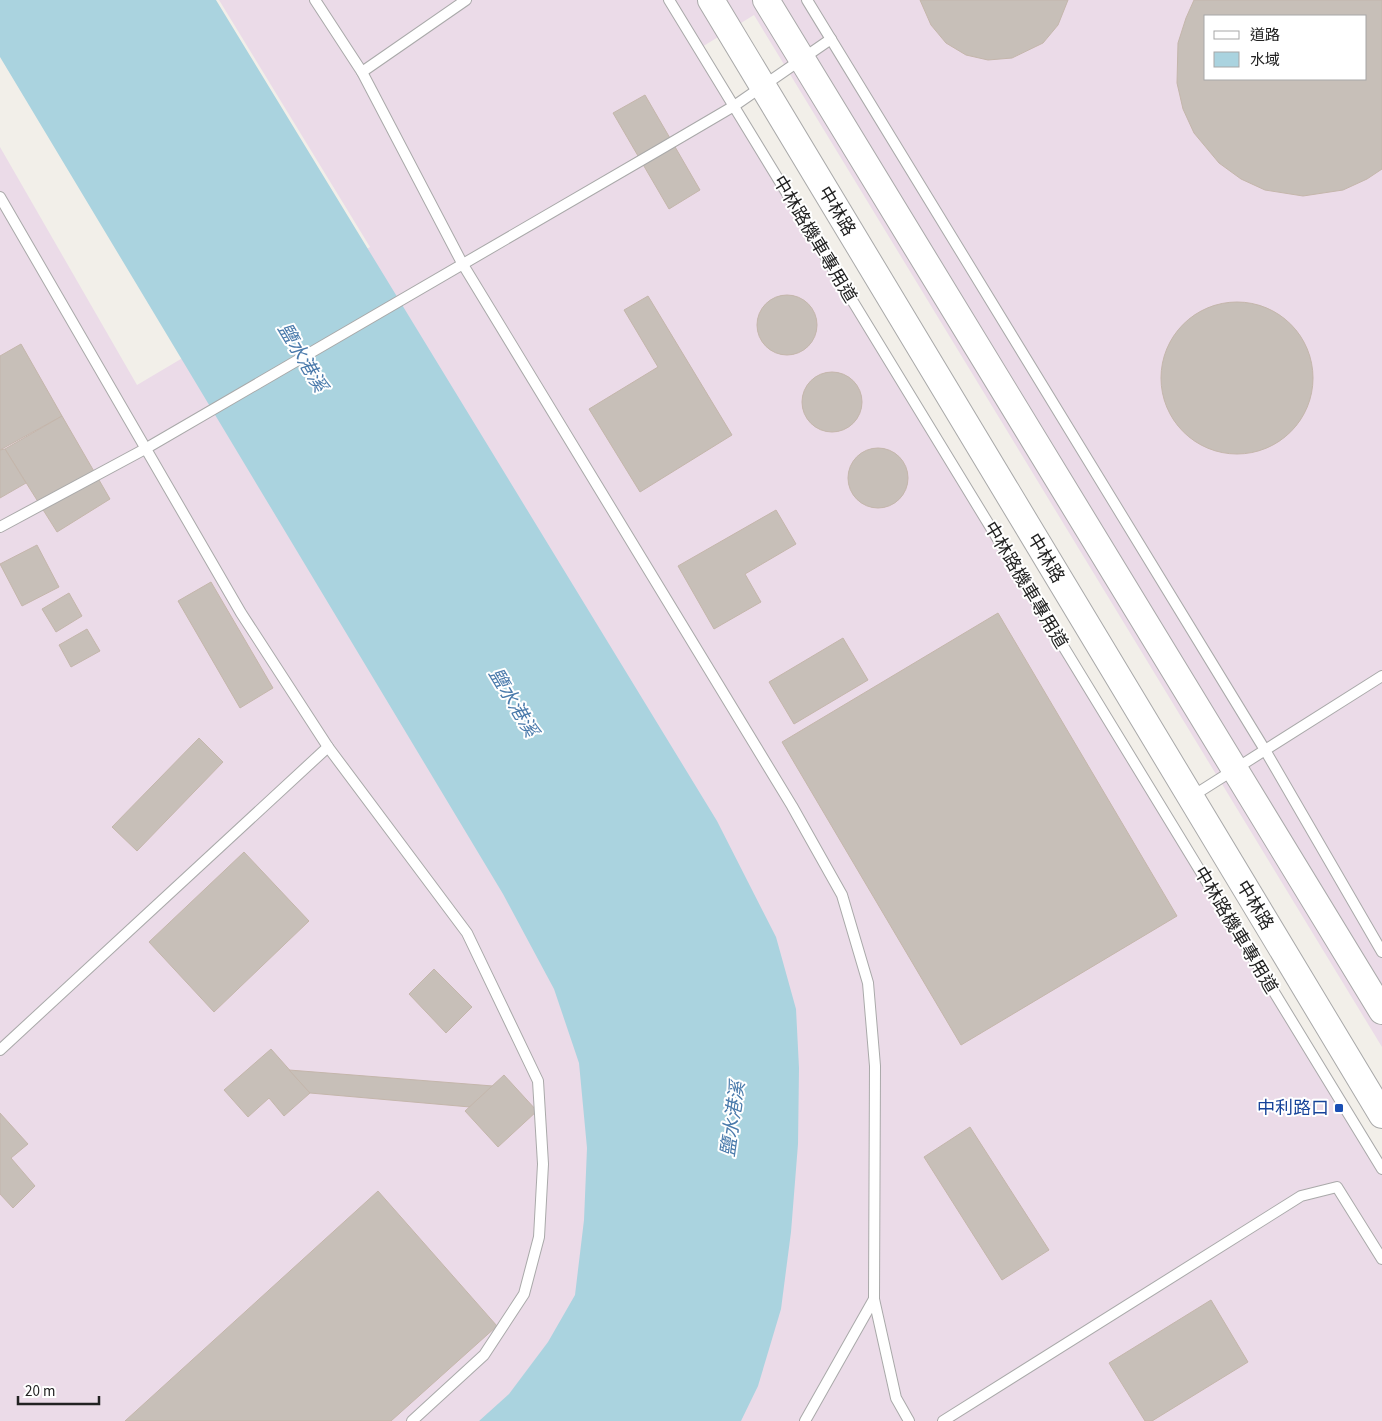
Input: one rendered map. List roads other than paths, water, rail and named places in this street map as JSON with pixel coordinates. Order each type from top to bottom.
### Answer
[{"type":"street","name":"中林路","points":[[711,0],[1382,1115]]},
{"type":"street","points":[[766,0],[1382,1011]]},
{"type":"lane","points":[[315,0],[362,72],[462,263],[792,806],[842,894],[868,983],[875,1066],[874,1299],[896,1398],[909,1421]]},
{"type":"lane","points":[[362,72],[466,0]]},
{"type":"lane","name":"中林路機車專用道","points":[[669,0],[1382,1169]]},
{"type":"lane","points":[[807,0],[1265,750],[1382,952]]},
{"type":"lane","points":[[0,527],[145,449],[734,106],[803,61],[831,40]]},
{"type":"lane","points":[[0,198],[241,613],[328,747],[467,932],[538,1081],[543,1164],[539,1228],[524,1294],[484,1355],[412,1421]]},
{"type":"lane","points":[[1190,797],[1382,676]]},
{"type":"lane","points":[[0,1050],[328,747]]},
{"type":"lane","points":[[943,1421],[1300,1196],[1337,1187],[1382,1260]]},
{"type":"lane","points":[[805,1421],[874,1299]]},
{"type":"water","name":"鹽水港溪","points":[[0,0],[216,0],[717,821],[776,937],[796,1009],[799,1068],[798,1144],[791,1232],[781,1309],[758,1386],[741,1421],[479,1421],[509,1394],[548,1342],[575,1295],[584,1220],[587,1148],[579,1063],[554,989],[503,894],[0,57]]},
{"type":"place","name":"中利路口","points":[[1339,1108]]}]
